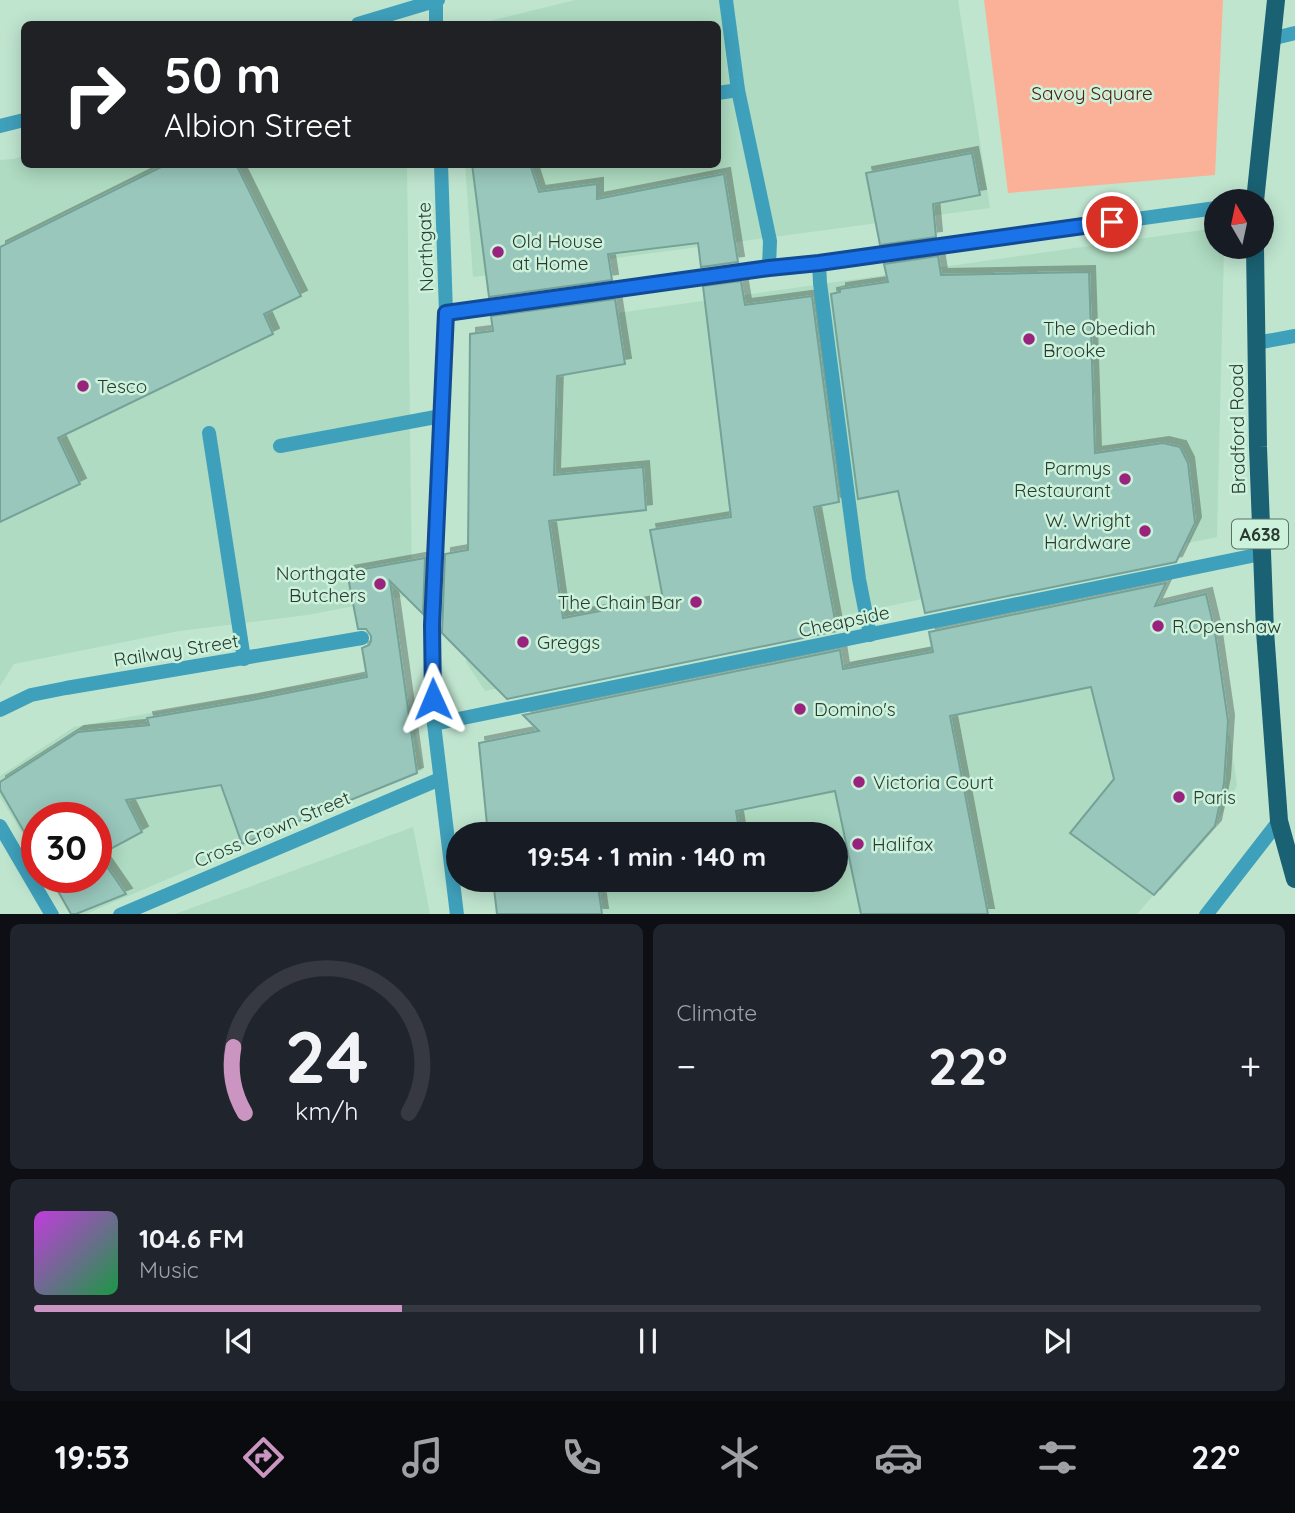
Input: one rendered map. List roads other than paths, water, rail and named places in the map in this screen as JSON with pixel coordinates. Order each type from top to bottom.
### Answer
[{"type":"main road","points":[[1256,189],[1276,0]]},
{"type":"main road","name":"Bradford Road","points":[[1255,259],[1261,554],[1279,821]]},
{"type":"main road","name":"A638","points":[[1279,821],[1295,879]]},
{"type":"street","points":[[368,21],[436,0],[436,21]]},
{"type":"street","points":[[726,0],[738,90],[770,241],[769,268]]},
{"type":"street","points":[[1271,39],[1295,33]]},
{"type":"street","points":[[721,93],[738,90]]},
{"type":"street","points":[[0,126],[21,121]]},
{"type":"street","name":"Northgate","points":[[441,168],[446,313],[432,625],[434,724],[457,914]]},
{"type":"street","points":[[446,313],[1204,210]]},
{"type":"street","points":[[819,263],[859,579],[870,635]]},
{"type":"street","points":[[1256,343],[1295,336]]},
{"type":"street","points":[[280,446],[442,416]]},
{"type":"street","points":[[209,433],[244,659]]},
{"type":"street","name":"Cheapside","points":[[434,724],[1261,554]]},
{"type":"street","name":"Railway Street","points":[[0,710],[31,695],[362,638]]},
{"type":"street","name":"Cross Crown Street","points":[[122,914],[440,779]]},
{"type":"street","points":[[1207,914],[1279,821]]},
{"type":"street","points":[[0,826],[48,914]]},
{"type":"place","name":"Old House at Home","points":[[498,252]]},
{"type":"place","name":"The Obediah Brooke","points":[[1029,339]]},
{"type":"place","name":"Tesco","points":[[83,386]]},
{"type":"place","name":"Parmys Restaurant","points":[[1125,479]]},
{"type":"place","name":"W. Wright Hardware","points":[[1145,531]]},
{"type":"place","name":"Northgate Butchers","points":[[380,584]]},
{"type":"place","name":"The Chain Bar","points":[[696,602]]},
{"type":"place","name":"R.Openshaw","points":[[1158,626]]},
{"type":"place","name":"Greggs","points":[[523,642]]},
{"type":"place","name":"Domino's","points":[[800,709]]},
{"type":"place","name":"Victoria Court","points":[[859,782]]},
{"type":"place","name":"Paris","points":[[1179,797]]},
{"type":"place","name":"Halifax","points":[[858,844]]},
{"type":"park label","name":"Savoy Square","points":[[1092,93]]}]
